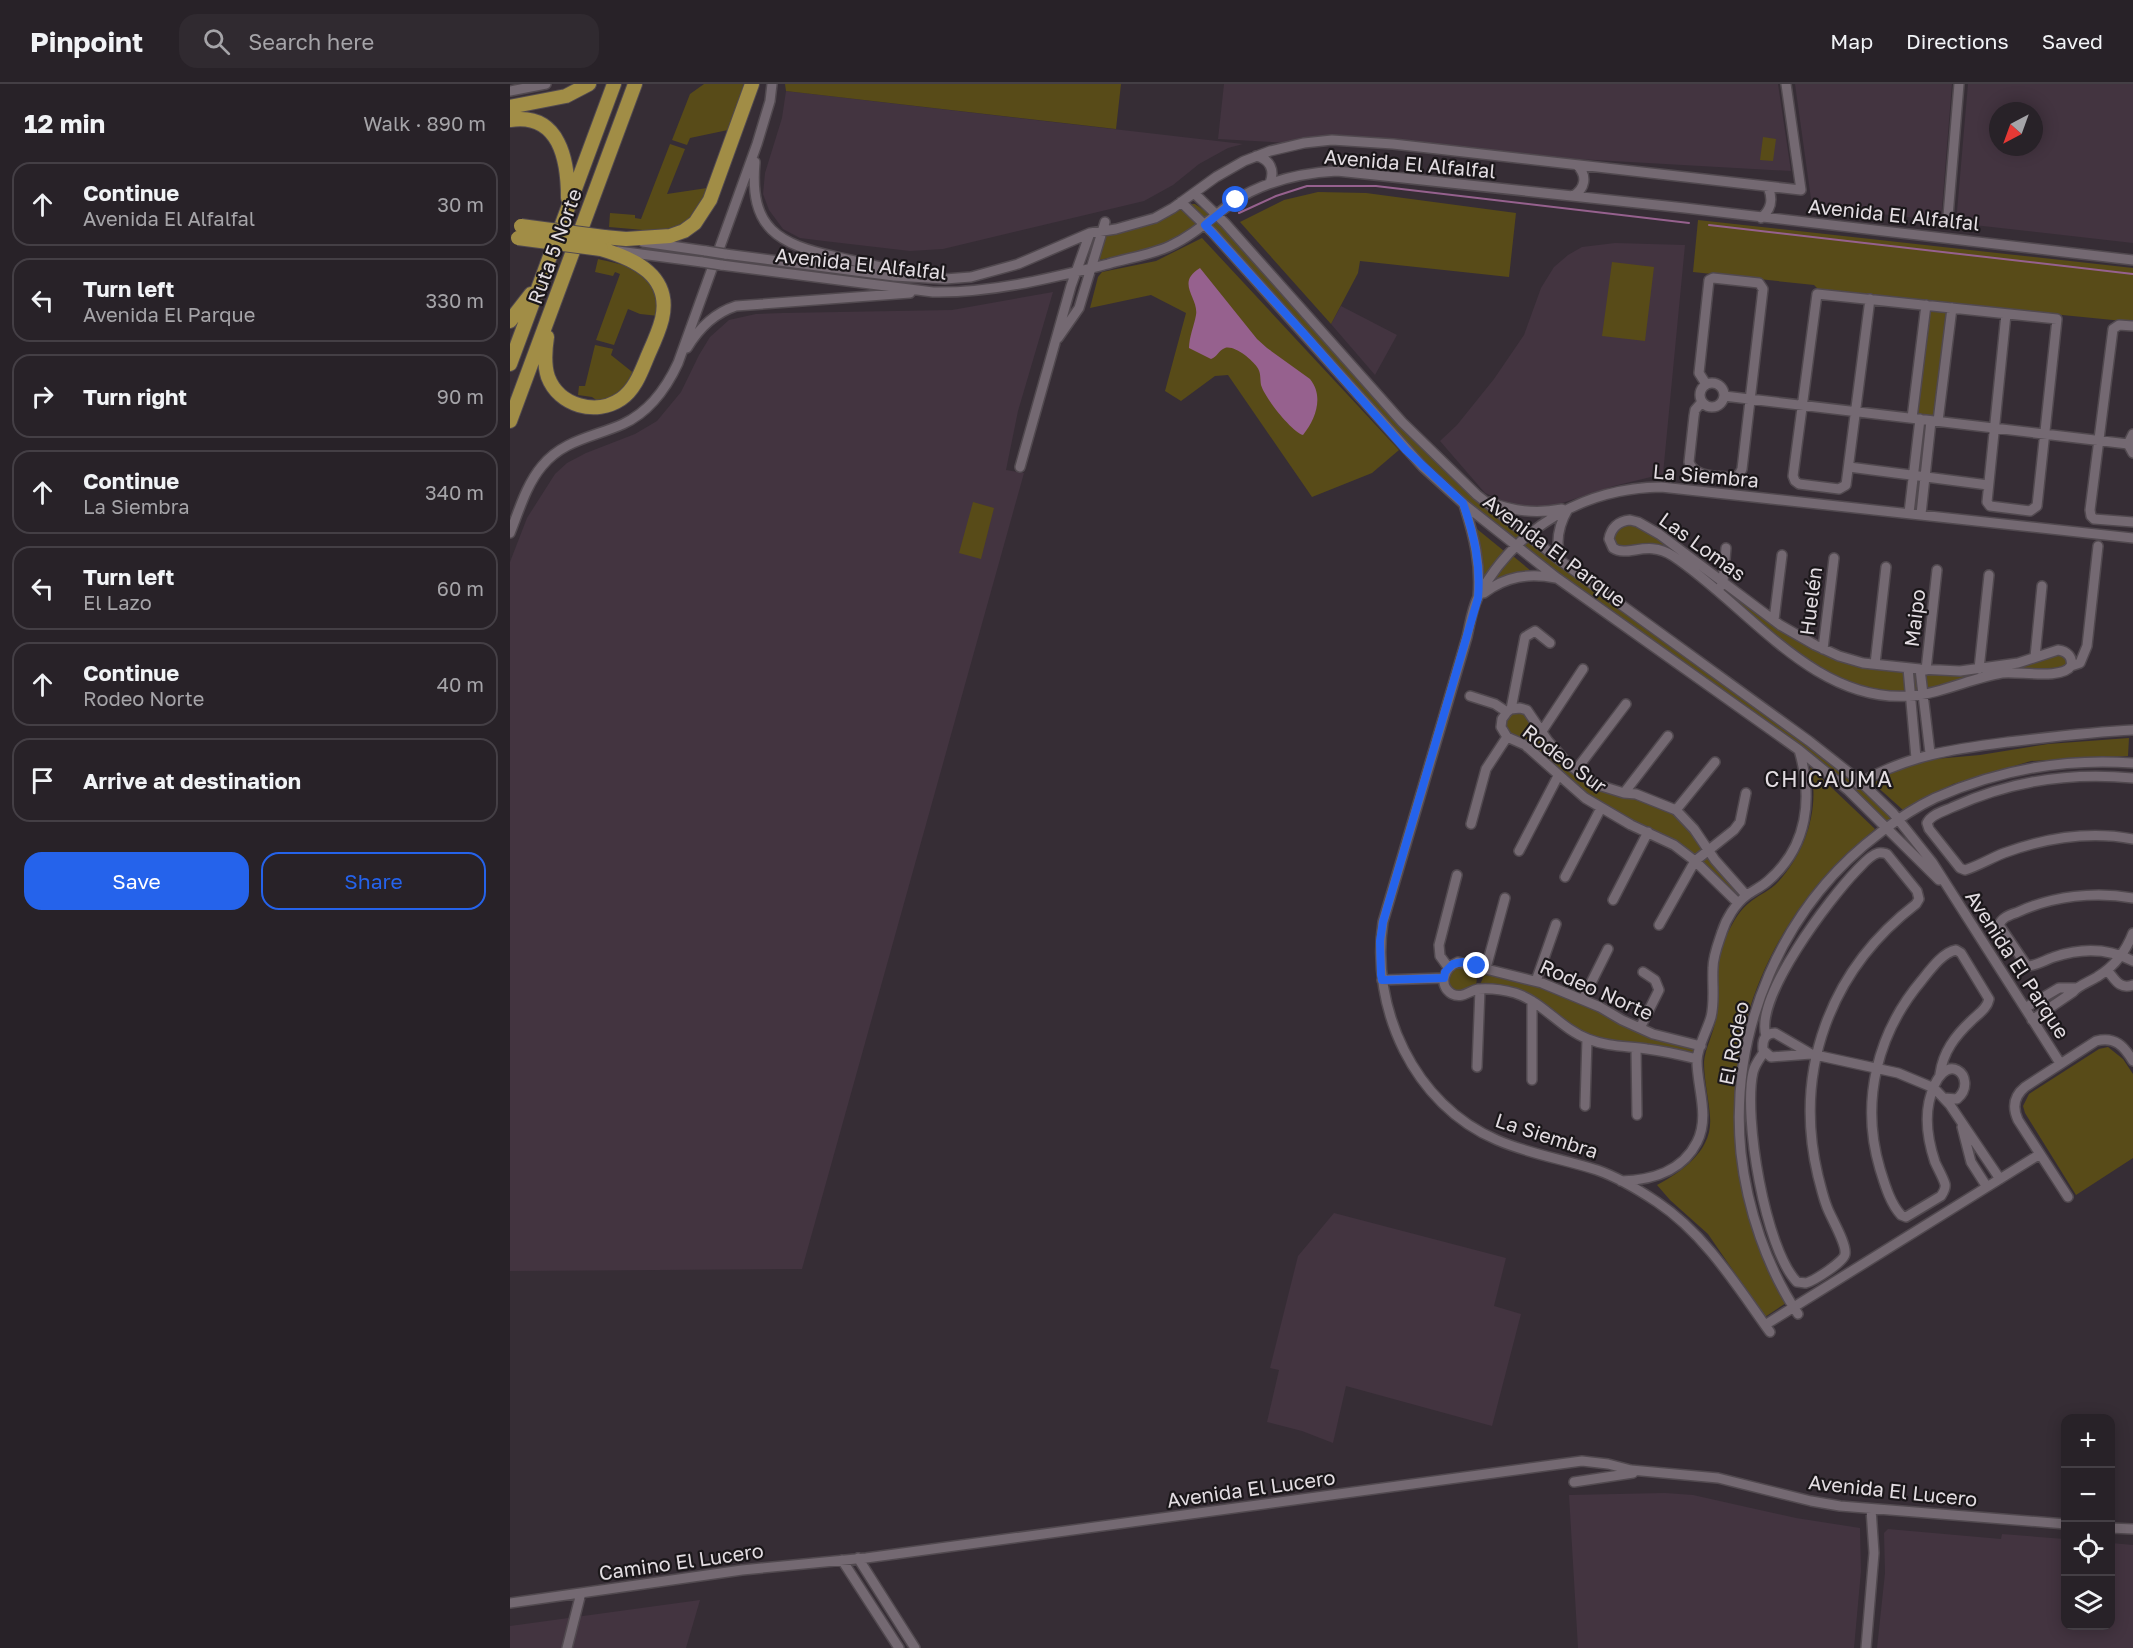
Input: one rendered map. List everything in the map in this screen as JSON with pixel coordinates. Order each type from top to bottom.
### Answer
[{"type":"highway","points":[[510,106],[566,96],[589,84]]},
{"type":"highway","name":"Ruta 5 Norte","points":[[510,364],[614,84]]},
{"type":"highway","points":[[514,229],[602,243],[676,235],[690,227],[699,219],[710,200],[752,84]]},
{"type":"highway","name":"Ruta 5 Norte","points":[[510,421],[635,85]]},
{"type":"highway","points":[[510,120],[525,119],[538,123],[560,143],[568,173],[568,208]]},
{"type":"highway","points":[[554,304],[548,325],[545,359],[547,374],[553,387],[565,399],[587,408],[605,406],[622,398],[637,379],[655,339],[662,319],[664,301],[658,283],[645,268],[602,243]]},
{"type":"highway","points":[[510,321],[543,274]]},
{"type":"street","points":[[510,92],[546,84]]},
{"type":"street","points":[[678,363],[757,144],[770,101],[772,84]]},
{"type":"street","name":"Avenida El Alfalfal","points":[[626,239],[874,274],[959,278],[994,272],[1090,233],[1146,221],[1166,213],[1216,177],[1256,156],[1304,142],[1349,140],[1801,190],[1786,84]]},
{"type":"street","points":[[1948,216],[1959,84]]},
{"type":"street","points":[[757,144],[753,180],[755,200],[763,219],[781,238],[804,250],[931,278]]},
{"type":"street","points":[[1256,156],[1266,159],[1270,165],[1273,172],[1270,183]]},
{"type":"street","points":[[1573,196],[1582,189],[1584,181],[1583,172],[1577,165]]},
{"type":"street","name":"Avenida El Alfalfal","points":[[602,243],[721,265],[933,292],[999,288],[1092,268],[1166,248],[1205,225],[1236,200],[1270,183],[1313,173],[1349,171],[2133,260]]},
{"type":"street","points":[[1761,218],[1771,204],[1768,187]]},
{"type":"street","name":"Avenida El Parque","points":[[1194,193],[1217,215],[1402,422],[1483,499],[1527,536],[1809,741],[1861,782],[1899,819],[1923,850],[2060,1063]]},
{"type":"street","name":"Avenida El Parque","points":[[1181,202],[1205,225],[1305,335],[1389,432],[1463,503],[1557,578],[1799,750],[1848,790],[1945,885]]},
{"type":"street","points":[[1055,343],[1076,313],[1105,222]]},
{"type":"street","points":[[1020,468],[1055,343],[1090,233]]},
{"type":"street","points":[[1702,402],[1695,410],[1689,465],[1698,473],[1733,477],[1739,475],[1763,289],[1759,283],[1713,278],[1710,280],[1699,373],[1706,384]]},
{"type":"street","points":[[510,533],[528,488],[542,466],[570,443],[625,423],[643,412],[665,387],[691,341],[710,320],[722,312],[736,306],[933,292]]},
{"type":"street","points":[[1870,299],[1847,483],[1841,489],[1799,484],[1795,481],[1793,476],[1817,294],[1870,299],[2057,319],[2035,509],[2030,512],[1989,505],[1987,501],[2006,314]]},
{"type":"street","points":[[1909,513],[1926,305]]},
{"type":"street","points":[[1921,514],[1952,308]]},
{"type":"street","points":[[1305,335],[1308,328],[1316,325]]},
{"type":"street","points":[[2133,326],[2119,325],[2114,329],[2090,513],[2094,519],[2133,522]]},
{"type":"street","points":[[1702,402],[1713,407],[1720,404],[1724,396],[1723,390],[1717,384],[1706,384]]},
{"type":"street","points":[[1702,402],[1700,394],[1706,384]]},
{"type":"street","points":[[1724,396],[2098,440],[2131,439],[2133,453]]},
{"type":"street","points":[[1389,432],[1398,431],[1402,427],[1402,422]]},
{"type":"street","points":[[1423,467],[1431,464],[1436,456]]},
{"type":"street","points":[[1849,466],[1988,485]]},
{"type":"street","name":"La Siembra","points":[[1796,1311],[1768,1329],[1699,1238],[1656,1201],[1600,1171],[1504,1144],[1472,1128],[1453,1114],[1431,1091],[1409,1061],[1394,1030],[1382,980],[1380,941],[1383,922],[1478,598],[1516,546],[1551,518],[1570,507],[1608,493],[1634,488],[1661,487],[2133,538]]},
{"type":"street","points":[[1483,499],[1510,509],[1528,512],[1546,512],[1570,507]]},
{"type":"street","points":[[1463,503],[1476,546],[1479,572],[1478,598]]},
{"type":"street","points":[[1562,561],[1558,549],[1558,533],[1570,507]]},
{"type":"street","name":"Las Lomas","points":[[2071,666],[2067,671],[2056,674],[2001,670],[1979,669],[1960,671],[1875,664],[1839,656],[1802,637],[1774,620],[1721,586],[1673,556],[1657,548],[1616,550],[1610,542],[1612,530],[1621,522],[1630,520],[1659,534],[1721,586],[1751,621],[1819,672],[1852,688],[1887,696],[1923,694],[2001,670],[2055,650],[2061,650],[2070,657],[2071,666]]},
{"type":"street","points":[[2071,666],[2080,663],[2087,646],[2098,546]]},
{"type":"street","points":[[1721,586],[1726,548]]},
{"type":"street","points":[[1774,620],[1782,555]]},
{"type":"street","name":"Huelén","points":[[1823,649],[1834,558]]},
{"type":"street","points":[[1875,664],[1886,567]]},
{"type":"street","name":"Maipo","points":[[1923,669],[1937,570]]},
{"type":"street","points":[[1478,598],[1491,588],[1511,578],[1533,575],[1557,578]]},
{"type":"street","points":[[1979,669],[1989,575]]},
{"type":"street","points":[[2035,657],[2042,586]]},
{"type":"street","points":[[1470,696],[1509,710],[1525,637],[1534,631],[1550,643]]},
{"type":"street","points":[[1791,652],[1802,637]]},
{"type":"street","points":[[1908,668],[1916,758]]},
{"type":"street","points":[[1542,731],[1583,669]]},
{"type":"street","points":[[1923,669],[1923,694],[1930,753]]},
{"type":"street","points":[[1576,770],[1626,704]]},
{"type":"street","name":"Rodeo Sur","points":[[1738,903],[1695,861],[1674,845],[1631,825],[1585,798],[1525,745],[1507,737],[1501,727],[1502,719],[1509,710],[1520,708],[1527,710],[1568,764],[1595,784],[1624,794],[1636,794],[1676,810],[1694,829],[1708,850],[1746,896]]},
{"type":"street","points":[[1848,790],[1861,782],[1930,753],[2072,734],[2133,730]]},
{"type":"street","points":[[1624,794],[1668,736]]},
{"type":"street","points":[[1471,824],[1486,769],[1507,737]]},
{"type":"street","name":"El Rodeo","points":[[1621,1181],[1655,1178],[1670,1170],[1690,1154],[1701,1133],[1703,1119],[1697,1059],[1711,1017],[1714,999],[1713,965],[1717,947],[1724,927],[1738,903],[1769,881],[1790,858],[1798,843],[1806,802],[1806,774],[1799,750]]},
{"type":"street","points":[[1676,810],[1715,762]]},
{"type":"street","name":"El Rodeo","points":[[1796,1311],[1766,1249],[1752,1210],[1744,1176],[1739,1110],[1748,1041],[1766,981],[1794,926],[1810,902],[1859,849],[1899,819],[1934,798],[1978,781],[2018,770],[2077,762],[2133,763]]},
{"type":"street","points":[[1519,851],[1558,776]]},
{"type":"street","points":[[2133,778],[2081,776],[2024,783],[1965,801],[1931,817],[1927,823],[1929,829],[1960,868],[1965,870],[2010,851],[2057,838],[2101,836],[2133,839]]},
{"type":"street","points":[[1585,798],[1595,784]]},
{"type":"street","points":[[1659,925],[1695,861],[1734,831],[1740,822],[1746,793]]},
{"type":"street","points":[[1565,877],[1601,808]]},
{"type":"street","points":[[1613,900],[1648,832]]},
{"type":"street","points":[[1884,853],[1917,891],[1919,899],[1886,928],[1863,956],[1830,1013],[1813,1054],[1810,1093],[1814,1157],[1822,1191],[1833,1223],[1845,1245],[1846,1255],[1842,1262],[1806,1283],[1797,1282],[1792,1277],[1783,1257],[1769,1220],[1758,1176],[1752,1132],[1751,1088],[1753,1071],[1764,1052],[1762,1043],[1766,1036],[1765,1026],[1774,993],[1807,931],[1848,879],[1873,855],[1884,853]]},
{"type":"street","points":[[1382,980],[1444,978],[1448,968],[1440,956],[1439,945],[1457,875]]},
{"type":"street","points":[[2133,898],[2098,895],[2052,900],[2009,915],[2000,923],[2000,927],[2027,966],[2082,951],[2104,951],[2133,961]]},
{"type":"street","points":[[1486,968],[1505,898]]},
{"type":"street","points":[[1536,981],[1556,924]]},
{"type":"street","points":[[2032,1020],[2076,988],[2107,970],[2120,956],[2133,933]]},
{"type":"street","points":[[1583,999],[1608,949]]},
{"type":"street","points":[[1956,950],[1961,953],[1989,999],[1986,1006],[1962,1029],[1944,1055],[1928,1109],[1931,1146],[1935,1162],[1946,1184],[1944,1191],[1941,1196],[1906,1217],[1901,1215],[1890,1198],[1874,1146],[1871,1107],[1876,1068],[1891,1029],[1910,996],[1937,963],[1951,951],[1956,950]]},
{"type":"street","name":"Rodeo Norte","points":[[1448,968],[1458,962],[1521,976],[1583,999],[1649,1032],[1701,1046]]},
{"type":"street","points":[[2107,970],[2118,984],[2128,987],[2133,985]]},
{"type":"street","points":[[1640,1028],[1659,990],[1655,980],[1643,972]]},
{"type":"street","points":[[1514,993],[1512,985],[1516,977],[1521,976]]},
{"type":"street","name":"Rodeo Norte","points":[[1444,978],[1447,989],[1457,995],[1462,996],[1480,989],[1514,993],[1532,1001],[1573,1032],[1587,1039],[1697,1059]]},
{"type":"street","points":[[2025,1008],[2059,988],[2076,988]]},
{"type":"street","points":[[1477,1067],[1480,989]]},
{"type":"street","points":[[1532,1001],[1532,1080]]},
{"type":"street","points":[[1637,1115],[1641,1048],[1649,1032]]},
{"type":"street","points":[[1766,1036],[1775,1033],[1813,1054],[1913,1078],[1934,1088],[1944,1098],[2000,1179]]},
{"type":"street","points":[[1585,1106],[1587,1039]]},
{"type":"street","points":[[2068,1197],[2018,1120],[2014,1110],[2015,1101],[2022,1090],[2096,1041],[2114,1041],[2122,1045],[2133,1061]]},
{"type":"street","points":[[1764,1052],[1772,1057],[1813,1054]]},
{"type":"street","points":[[1940,1074],[1947,1069],[1954,1069],[1963,1076],[1966,1086],[1962,1095],[1957,1099],[1944,1098]]},
{"type":"street","points":[[1959,1119],[1971,1162],[1987,1187]]},
{"type":"street","points":[[1796,1311],[2040,1154]]},
{"type":"street","name":"Avenida El Lucero","points":[[858,1558],[1570,1462],[1608,1464],[1648,1472],[1718,1478],[1811,1501],[1871,1509],[2061,1524]]},
{"type":"street","name":"Avenida El Lucero","points":[[1574,1482],[1648,1472]]},
{"type":"street","points":[[1866,1648],[1874,1553],[1871,1509]]},
{"type":"street","points":[[2115,1528],[2133,1529]]},
{"type":"street","points":[[858,1558],[915,1648]]},
{"type":"street","name":"Camino El Lucero","points":[[510,1603],[742,1570],[858,1558]]},
{"type":"street","points":[[842,1560],[899,1648]]},
{"type":"street","points":[[567,1648],[581,1593]]},
{"type":"shaded area","points":[[704,84],[744,84],[728,130],[690,138],[687,145],[672,140],[690,94]]},
{"type":"shaded area","points":[[785,84],[1121,84],[1116,129],[786,91]]},
{"type":"shaded area","points":[[1224,84],[1778,84],[1791,171],[1218,139]]},
{"type":"shaded area","points":[[1795,84],[1952,84],[1941,221],[1812,206]]},
{"type":"shaded area","points":[[1968,84],[2133,84],[2133,243],[1956,223]]},
{"type":"shaded area","points":[[786,91],[1243,144],[1228,148],[1199,164],[1173,185],[1144,201],[943,249],[910,251],[800,238],[783,229],[769,210],[763,194],[765,173],[782,118]]},
{"type":"shaded area","points":[[1763,137],[1776,139],[1773,161],[1760,160]]},
{"type":"shaded area","points":[[670,144],[685,149],[667,194],[707,188],[700,205],[681,225],[669,229],[641,230],[609,227],[610,213],[635,215],[635,218],[641,219]]},
{"type":"shaded area","points":[[1318,192],[1366,193],[1516,213],[1509,277],[1360,261],[1358,273],[1331,324],[1240,222],[1284,200]]},
{"type":"shaded area","points":[[1188,204],[1195,204],[1211,215],[1469,492],[1807,743],[1859,784],[1896,818],[1886,823],[1850,788],[1561,577],[1466,500],[1402,440],[1217,236],[1197,224],[1187,232],[1163,244],[1099,260],[1106,236],[1150,225]]},
{"type":"shaded area","points":[[1698,220],[2133,268],[2133,322],[1820,291],[1814,285],[1693,272]]},
{"type":"shaded area","points":[[1202,238],[1399,450],[1372,473],[1312,497],[1228,375],[1215,376],[1181,401],[1165,391],[1186,313],[1151,295],[1090,308],[1098,277],[1102,272],[1156,261]]},
{"type":"shaded area","points":[[1615,243],[1685,245],[1663,474],[1614,486],[1547,508],[1513,505],[1485,493],[1440,441],[1457,425],[1494,379],[1524,335],[1541,288],[1554,267],[1582,247]]},
{"type":"shaded area","points":[[598,259],[630,267],[644,275],[654,287],[657,297],[659,316],[640,314],[628,309],[614,345],[596,340],[620,274],[615,272],[613,276],[595,272]]},
{"type":"shaded area","points":[[1612,262],[1654,267],[1645,341],[1602,336]]},
{"type":"shaded area","points":[[1200,268],[1257,339],[1310,379],[1317,393],[1317,407],[1312,422],[1303,435],[1285,421],[1273,405],[1263,391],[1258,369],[1247,357],[1234,349],[1225,348],[1211,359],[1189,348],[1196,309],[1189,279]]},
{"type":"shaded area","points":[[1053,292],[1018,411],[1006,470],[1024,473],[802,1269],[510,1271],[510,562],[527,518],[555,474],[567,463],[635,434],[657,421],[681,392],[710,337],[729,320],[756,314],[952,310]]},
{"type":"shaded area","points":[[1341,306],[1397,335],[1375,375],[1331,324]]},
{"type":"shaded area","points":[[1929,310],[1947,312],[1935,417],[1918,415]]},
{"type":"shaded area","points":[[595,345],[613,349],[611,355],[636,375],[629,389],[602,404],[592,397],[578,395],[579,386],[585,386]]},
{"type":"shaded area","points":[[973,502],[994,508],[981,559],[959,553]]},
{"type":"shaded area","points":[[1628,524],[1641,527],[1722,584],[1838,658],[1961,673],[2061,652],[2070,661],[2066,670],[2022,670],[1910,695],[1852,687],[1792,651],[1674,555],[1618,549],[1612,535],[1618,528]]},
{"type":"shaded area","points":[[1477,529],[1504,551],[1482,582],[1475,531]]},
{"type":"shaded area","points":[[1513,556],[1531,571],[1514,573],[1497,580],[1496,577]]},
{"type":"shaded area","points":[[1520,710],[1530,716],[1594,786],[1635,796],[1674,812],[1743,895],[1737,901],[1704,866],[1606,809],[1508,735],[1503,726],[1509,713]]},
{"type":"shaded area","points":[[2129,738],[2128,756],[2031,761],[1953,784],[1903,810],[1873,783],[1897,770],[1924,760],[1980,755],[2048,744]]},
{"type":"shaded area","points":[[1810,767],[1875,829],[1824,877],[1793,918],[1767,963],[1749,1011],[1743,1035],[1736,1111],[1740,1176],[1755,1233],[1786,1303],[1765,1317],[1708,1234],[1670,1200],[1657,1185],[1686,1166],[1707,1140],[1710,1117],[1704,1062],[1716,1018],[1721,950],[1729,931],[1744,907],[1775,885],[1795,860],[1812,814],[1813,783]]},
{"type":"shaded area","points":[[1454,966],[1473,969],[1477,978],[1475,987],[1462,994],[1449,988],[1447,973]]},
{"type":"shaded area","points":[[1484,975],[1517,979],[1568,995],[1654,1040],[1697,1048],[1695,1056],[1646,1044],[1636,1045],[1588,1036],[1542,1005],[1480,985]]},
{"type":"shaded area","points":[[2108,1047],[2123,1059],[2133,1074],[2133,1158],[2076,1195],[2025,1113],[2023,1106],[2029,1094],[2099,1049]]},
{"type":"shaded area","points":[[1334,1213],[1506,1258],[1494,1306],[1521,1314],[1492,1426],[1346,1386],[1333,1443],[1302,1431],[1267,1422],[1279,1370],[1270,1368],[1298,1256]]},
{"type":"shaded area","points":[[1665,1493],[1693,1495],[1796,1518],[1860,1528],[1861,1571],[1854,1648],[1578,1648],[1569,1495]]},
{"type":"shaded area","points":[[1888,1529],[2001,1539],[2002,1534],[2061,1539],[2061,1630],[2115,1630],[2115,1543],[2133,1545],[2133,1648],[1877,1648],[1885,1573],[1884,1533]]},
{"type":"shaded area","points":[[700,1600],[686,1648],[510,1648],[510,1626]]},
{"type":"waterway","points":[[1239,213],[1276,196],[1307,186],[1376,186],[1689,223]]},
{"type":"waterway","points":[[1709,225],[2133,274]]},
{"type":"district","name":"CHICAUMA","points":[[1829,778]]},
{"type":"route","points":[[1236,200],[1205,225],[1406,450],[1463,503],[1467,514],[1478,559],[1478,598],[1383,922],[1380,941],[1382,980],[1444,978],[1448,968],[1458,962],[1477,966]]}]
